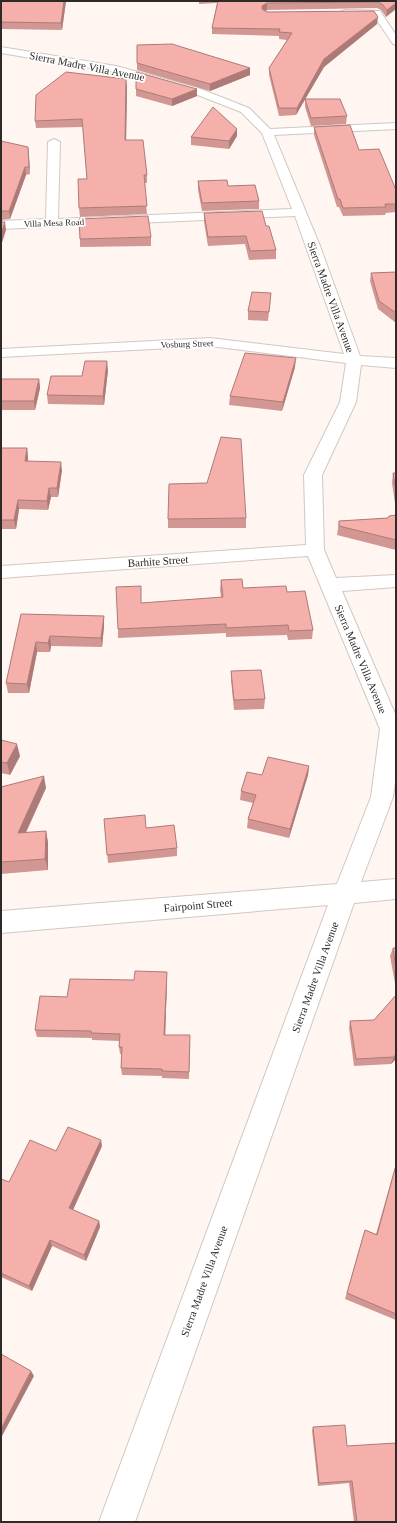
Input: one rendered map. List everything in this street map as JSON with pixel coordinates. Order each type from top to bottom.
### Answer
[{"type":"street","points":[[333,13],[377,12],[396,42]]},
{"type":"street","name":"Sierra Madre Villa Avenue","points":[[1,50],[116,69],[194,90],[245,110],[267,132],[299,212],[354,360],[348,402],[313,474],[314,550],[390,729],[382,796],[345,893],[117,1522]]},
{"type":"street","points":[[267,132],[396,126]]},
{"type":"street","points":[[52,223],[54,142]]},
{"type":"street","name":"Villa Mesa Road","points":[[1,225],[299,212]]},
{"type":"street","name":"Vosburg Street","points":[[1,353],[210,342],[354,360],[396,363]]},
{"type":"street","name":"Barhite Street","points":[[1,572],[314,550]]},
{"type":"street","points":[[330,585],[396,581]]},
{"type":"street","name":"Fairpoint Street","points":[[1,922],[396,889]]},
{"type":"building","points":[[1,1],[64,1],[61,23],[1,22]]},
{"type":"building","points":[[218,1],[396,1],[396,3],[387,10],[378,2],[267,3],[262,6],[262,9],[267,12],[374,11],[378,17],[324,59],[297,108],[279,108],[269,68],[292,33],[279,32],[280,29],[212,28]]},
{"type":"building","points":[[172,44],[250,68],[210,84],[137,63],[137,45]]},
{"type":"building","points":[[66,72],[126,79],[125,140],[143,140],[147,175],[144,175],[147,206],[79,208],[78,179],[87,179],[82,119],[35,121],[36,95]]},
{"type":"building","points":[[136,72],[197,89],[172,99],[136,89]]},
{"type":"building","points":[[305,99],[340,99],[347,116],[311,118]]},
{"type":"building","points":[[213,107],[237,129],[229,141],[191,137]]},
{"type":"building","points":[[350,125],[359,150],[379,149],[396,190],[396,204],[385,204],[386,207],[343,208],[340,199],[338,199],[314,127]]},
{"type":"building","points":[[1,141],[28,147],[29,167],[25,167],[9,211],[1,211]]},
{"type":"building","points":[[227,180],[228,186],[255,185],[259,201],[202,203],[198,181]]},
{"type":"building","points":[[262,211],[266,226],[269,226],[276,250],[250,251],[246,236],[208,237],[204,213]]},
{"type":"building","points":[[148,216],[151,237],[80,239],[79,219]]},
{"type":"building","points":[[1,222],[5,222],[1,234]]},
{"type":"building","points":[[396,272],[396,313],[379,301],[371,273]]},
{"type":"building","points":[[252,292],[271,293],[269,312],[248,311]]},
{"type":"building","points":[[245,353],[296,358],[283,402],[230,396]]},
{"type":"building","points":[[85,361],[107,361],[103,396],[47,395],[51,376],[82,376]]},
{"type":"building","points":[[1,379],[39,379],[34,401],[1,401]]},
{"type":"building","points":[[221,437],[241,439],[246,518],[168,519],[169,484],[207,483]]},
{"type":"building","points":[[1,448],[27,448],[25,461],[61,462],[57,488],[49,488],[47,501],[18,500],[14,520],[1,520]]},
{"type":"building","points":[[393,473],[396,473],[396,491]]},
{"type":"building","points":[[396,515],[396,540],[339,526],[339,521],[388,518],[389,516]]},
{"type":"building","points":[[242,579],[243,588],[286,586],[287,592],[305,591],[313,630],[289,631],[288,625],[226,628],[226,624],[118,629],[116,587],[141,586],[141,603],[223,597],[221,580]]},
{"type":"building","points":[[21,614],[104,616],[101,638],[50,636],[48,643],[36,642],[27,684],[6,683]]},
{"type":"building","points":[[261,670],[265,699],[234,700],[231,671]]},
{"type":"building","points":[[1,740],[17,744],[7,763],[1,762]]},
{"type":"building","points":[[268,757],[309,766],[290,829],[248,819],[256,795],[241,791],[247,772],[262,775]]},
{"type":"building","points":[[44,776],[18,833],[46,831],[45,859],[1,862],[1,787]]},
{"type":"building","points":[[145,815],[146,828],[174,825],[177,848],[107,855],[104,819]]},
{"type":"building","points":[[393,948],[396,948],[396,968]]},
{"type":"building","points":[[135,971],[167,972],[164,1035],[190,1035],[189,1072],[162,1071],[162,1069],[121,1068],[122,1047],[119,1047],[120,1034],[91,1033],[91,1031],[35,1030],[40,996],[67,997],[70,979],[134,980]]},
{"type":"building","points":[[396,995],[396,1054],[394,1057],[356,1059],[350,1021],[374,1020]]},
{"type":"building","points":[[68,1127],[101,1140],[69,1208],[99,1221],[84,1255],[50,1240],[29,1286],[1,1273],[1,1179],[9,1182],[30,1140],[56,1151]]},
{"type":"building","points":[[396,1165],[396,1314],[347,1293],[365,1230],[377,1235]]},
{"type":"building","points":[[1,1354],[31,1371],[1,1429]]},
{"type":"building","points":[[345,1425],[347,1446],[396,1443],[396,1522],[357,1522],[352,1481],[319,1483],[313,1427]]}]
